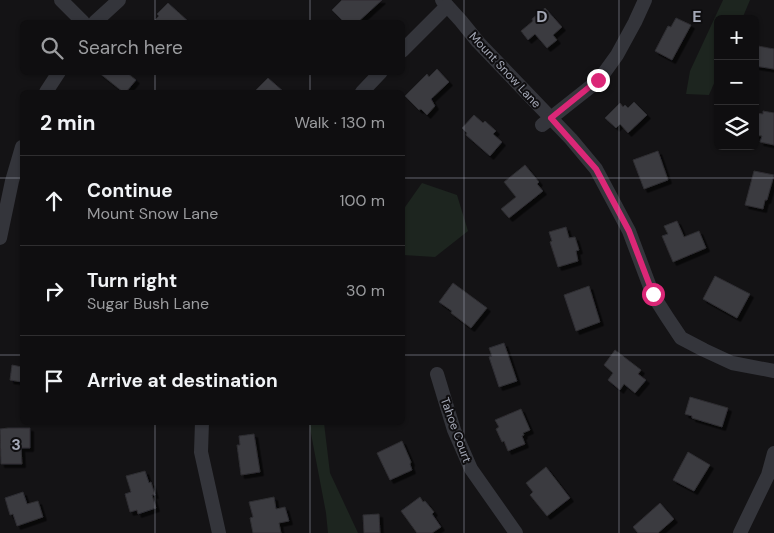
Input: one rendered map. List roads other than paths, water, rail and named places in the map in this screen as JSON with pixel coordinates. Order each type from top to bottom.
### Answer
[{"type":"street","points":[[61,0],[81,20]]},
{"type":"street","points":[[97,20],[119,0]]},
{"type":"street","points":[[546,122],[598,80],[617,55],[645,0]]},
{"type":"street","points":[[405,48],[445,3]]},
{"type":"street","name":"Mount Snow Lane","points":[[445,3],[546,122],[596,169],[629,231],[653,294],[681,338],[732,363],[774,371]]},
{"type":"street","points":[[47,90],[57,75]]},
{"type":"street","points":[[364,90],[378,75]]},
{"type":"street","points":[[0,238],[6,179],[20,150]]},
{"type":"street","name":"Tahoe Court","points":[[437,374],[454,430],[470,469],[516,533]]},
{"type":"street","points":[[202,425],[201,452],[220,533]]},
{"type":"street","points":[[740,533],[768,476],[774,453]]}]
